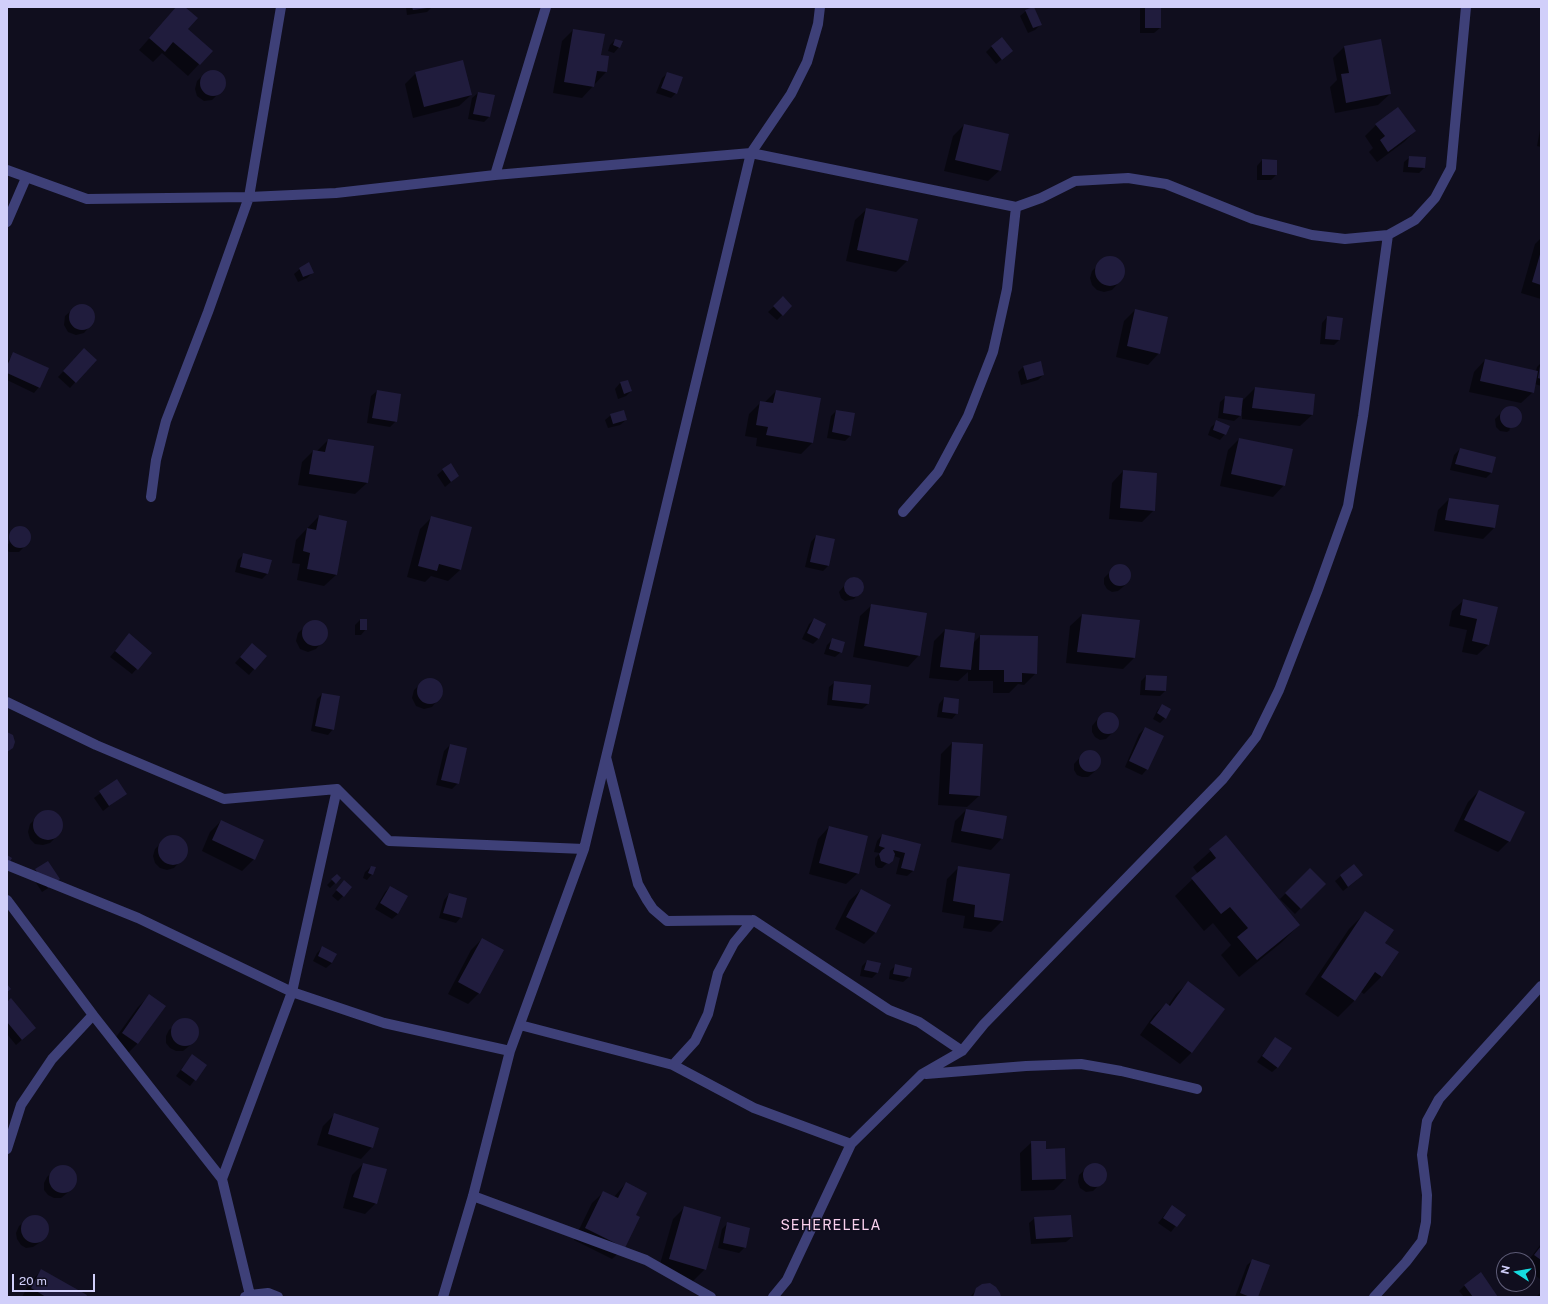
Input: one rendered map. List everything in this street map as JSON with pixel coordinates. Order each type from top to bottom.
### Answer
[{"type":"street","points":[[151,497],[156,460],[166,421],[208,312],[249,197],[281,7]]},
{"type":"street","points":[[495,175],[546,7]]},
{"type":"street","points":[[443,1297],[473,1196],[510,1051],[584,849],[752,153],[791,94],[807,62],[818,24],[820,7]]},
{"type":"street","points":[[7,170],[87,199],[249,197],[336,193],[495,175],[752,153],[1016,207],[1075,181],[1128,178],[1166,184],[1254,219],[1312,235],[1345,239],[1388,235],[1415,220],[1436,198],[1451,168],[1466,7]]},
{"type":"street","points":[[7,222],[26,178]]},
{"type":"street","points":[[903,512],[938,472],[968,416],[993,352],[1007,289],[1016,207]]},
{"type":"street","points":[[773,1297],[787,1280],[851,1144],[922,1074],[962,1051],[984,1024],[1223,779],[1256,737],[1282,683],[1348,506],[1363,416],[1388,235]]},
{"type":"street","points":[[7,702],[96,745],[224,799],[337,789]]},
{"type":"street","points":[[606,756],[638,884],[653,909],[667,921],[753,920],[890,1010],[919,1022],[962,1051]]},
{"type":"street","points":[[337,789],[389,841],[584,849]]},
{"type":"street","points":[[222,1179],[292,992],[337,789]]},
{"type":"street","points":[[7,865],[138,918],[292,992],[384,1023],[510,1051]]},
{"type":"street","points":[[7,900],[93,1015],[222,1179],[248,1296],[268,1294],[278,1297]]},
{"type":"street","points":[[673,1065],[694,1041],[708,1014],[718,973],[734,943],[753,920]]},
{"type":"street","points":[[1374,1297],[1406,1262],[1422,1241],[1426,1222],[1427,1195],[1422,1155],[1427,1122],[1439,1100],[1541,986]]},
{"type":"street","points":[[7,1148],[21,1105],[52,1059],[93,1015]]},
{"type":"street","points":[[520,1025],[673,1065],[754,1108],[851,1144]]},
{"type":"street","points":[[922,1074],[1026,1066],[1081,1064],[1121,1071],[1197,1089]]},
{"type":"street","points":[[473,1196],[646,1260],[711,1297]]},
{"type":"building","points":[[176,7],[185,7],[198,18],[188,29],[213,51],[200,65],[173,42],[165,52],[149,38]]},
{"type":"building","points":[[412,7],[427,7],[427,8],[413,10]]},
{"type":"building","points":[[1033,7],[1042,25],[1033,28],[1025,10]]},
{"type":"building","points":[[1145,7],[1161,7],[1161,28],[1145,28]]},
{"type":"building","points":[[573,29],[605,34],[601,55],[609,56],[607,72],[597,71],[594,87],[564,82]]},
{"type":"building","points":[[1002,37],[1013,51],[1002,60],[991,46]]},
{"type":"building","points":[[615,39],[623,41],[620,48],[613,45]]},
{"type":"building","points":[[1381,39],[1391,94],[1346,103],[1341,74],[1349,73],[1344,46]]},
{"type":"building","points":[[463,60],[472,95],[424,107],[415,72]]},
{"type":"building","points":[[213,70],[222,74],[226,83],[222,92],[213,96],[204,92],[200,83],[204,74]]},
{"type":"building","points":[[667,72],[683,77],[677,94],[661,88]]},
{"type":"building","points":[[478,92],[495,95],[490,117],[473,114]]},
{"type":"building","points":[[1398,107],[1416,131],[1388,152],[1380,140],[1385,136],[1375,124]]},
{"type":"building","points":[[964,124],[1009,134],[1001,171],[955,160]]},
{"type":"building","points":[[1409,156],[1426,157],[1425,168],[1408,167]]},
{"type":"building","points":[[1262,159],[1277,160],[1277,175],[1262,175]]},
{"type":"building","points":[[866,208],[918,219],[908,261],[857,250]]},
{"type":"building","points":[[1541,251],[1541,285],[1532,282]]},
{"type":"building","points":[[1110,256],[1116,257],[1124,265],[1124,277],[1116,285],[1110,286],[1104,285],[1096,277],[1095,271],[1096,265],[1104,257]]},
{"type":"building","points":[[309,262],[314,273],[303,277],[299,268]]},
{"type":"building","points":[[783,296],[792,306],[783,316],[773,306]]},
{"type":"building","points":[[82,304],[91,308],[95,317],[91,326],[82,330],[73,326],[69,317],[73,308]]},
{"type":"building","points":[[1135,309],[1168,317],[1160,354],[1127,346]]},
{"type":"building","points":[[1327,316],[1343,318],[1340,340],[1325,339]]},
{"type":"building","points":[[84,348],[97,360],[76,383],[63,371]]},
{"type":"building","points":[[13,352],[49,368],[40,388],[7,373],[7,366]]},
{"type":"building","points":[[1485,359],[1538,371],[1534,393],[1480,381]]},
{"type":"building","points":[[1041,361],[1044,375],[1027,380],[1023,366]]},
{"type":"building","points":[[1541,366],[1541,379],[1538,378]]},
{"type":"building","points":[[628,380],[632,391],[624,394],[620,382]]},
{"type":"building","points":[[1255,387],[1315,394],[1313,415],[1252,408]]},
{"type":"building","points":[[377,390],[401,394],[397,422],[372,418]]},
{"type":"building","points":[[776,390],[821,398],[813,443],[766,435],[768,427],[756,425],[760,401],[773,403]]},
{"type":"building","points":[[1225,396],[1243,398],[1241,416],[1223,413]]},
{"type":"building","points":[[1511,406],[1515,407],[1521,413],[1521,421],[1515,427],[1511,428],[1507,427],[1501,421],[1500,417],[1501,413],[1507,407]]},
{"type":"building","points":[[624,410],[627,420],[613,424],[610,414]]},
{"type":"building","points":[[836,410],[855,413],[851,436],[832,432]]},
{"type":"building","points":[[1216,420],[1230,426],[1226,435],[1213,430]]},
{"type":"building","points":[[1239,438],[1293,449],[1285,486],[1231,474]]},
{"type":"building","points":[[328,439],[374,446],[368,483],[309,474],[313,450],[325,452]]},
{"type":"building","points":[[1460,448],[1496,457],[1492,473],[1455,464]]},
{"type":"building","points":[[451,463],[459,476],[451,482],[442,469]]},
{"type":"building","points":[[1123,470],[1157,473],[1155,511],[1120,508]]},
{"type":"building","points":[[1449,498],[1499,505],[1495,528],[1445,520]]},
{"type":"building","points":[[319,515],[347,521],[337,575],[307,569],[310,553],[303,551],[307,528],[316,530]]},
{"type":"building","points":[[431,516],[472,527],[461,570],[439,564],[437,571],[418,566]]},
{"type":"building","points":[[20,526],[28,529],[31,537],[28,545],[20,548],[12,545],[9,537],[12,529]]},
{"type":"building","points":[[816,535],[835,539],[829,566],[810,562]]},
{"type":"building","points":[[243,553],[272,560],[268,574],[240,567]]},
{"type":"building","points":[[1120,564],[1128,567],[1131,575],[1128,583],[1120,586],[1112,583],[1109,575],[1112,567]]},
{"type":"building","points":[[854,577],[861,580],[864,587],[861,594],[854,597],[847,594],[844,587],[847,580]]},
{"type":"building","points":[[1463,599],[1498,607],[1489,645],[1472,641],[1477,619],[1460,615]]},
{"type":"building","points":[[871,604],[927,613],[920,656],[864,646]]},
{"type":"building","points":[[1082,614],[1140,620],[1135,658],[1077,652]]},
{"type":"building","points":[[814,618],[826,624],[819,639],[807,633]]},
{"type":"building","points":[[360,619],[367,619],[367,630],[360,630]]},
{"type":"building","points":[[315,620],[324,624],[328,633],[324,642],[315,646],[306,642],[302,633],[306,624]]},
{"type":"building","points":[[945,629],[975,633],[971,670],[940,667]]},
{"type":"building","points":[[129,633],[152,653],[138,670],[115,651]]},
{"type":"building","points":[[980,635],[1038,636],[1037,674],[1022,673],[1022,682],[1004,682],[1004,670],[979,670]]},
{"type":"building","points":[[832,638],[845,642],[842,653],[829,649]]},
{"type":"building","points":[[252,643],[267,656],[255,670],[240,657]]},
{"type":"building","points":[[1146,675],[1167,676],[1166,691],[1145,690]]},
{"type":"building","points":[[430,678],[439,682],[443,691],[439,700],[430,704],[421,700],[417,691],[421,682]]},
{"type":"building","points":[[834,681],[871,685],[869,704],[832,700]]},
{"type":"building","points":[[322,693],[340,696],[334,730],[315,726]]},
{"type":"building","points":[[944,697],[959,699],[958,714],[942,712]]},
{"type":"building","points":[[1162,704],[1171,709],[1166,719],[1157,713]]},
{"type":"building","points":[[1108,712],[1116,715],[1119,723],[1116,731],[1108,734],[1100,731],[1097,723],[1100,715]]},
{"type":"building","points":[[1145,727],[1164,736],[1148,770],[1129,761]]},
{"type":"building","points":[[7,732],[13,735],[15,742],[13,748],[7,752]]},
{"type":"building","points":[[952,742],[983,744],[980,796],[949,794]]},
{"type":"building","points":[[450,744],[467,748],[459,784],[441,780]]},
{"type":"building","points":[[1090,750],[1098,753],[1101,761],[1098,769],[1090,772],[1082,769],[1079,761],[1082,753]]},
{"type":"building","points":[[117,779],[127,794],[109,806],[99,791]]},
{"type":"building","points":[[1479,790],[1525,812],[1510,842],[1464,820]]},
{"type":"building","points":[[966,809],[1007,816],[1003,839],[961,831]]},
{"type":"building","points":[[48,810],[54,811],[62,819],[62,831],[54,839],[48,840],[42,839],[34,831],[33,825],[34,819],[42,811]]},
{"type":"building","points":[[221,820],[264,840],[255,860],[212,840]]},
{"type":"building","points":[[829,826],[868,836],[859,874],[819,863]]},
{"type":"building","points":[[882,834],[921,844],[914,871],[901,868],[905,853],[893,850],[895,854],[893,861],[889,864],[881,861],[879,854],[885,848],[879,846]]},
{"type":"building","points":[[173,835],[179,836],[187,844],[187,856],[179,864],[173,865],[167,864],[159,856],[158,850],[159,844],[167,836]]},
{"type":"building","points":[[1226,835],[1300,925],[1257,960],[1237,937],[1248,928],[1230,907],[1221,914],[1191,878],[1216,858],[1209,849]]},
{"type":"building","points":[[7,855],[12,858],[7,867]]},
{"type":"building","points":[[48,861],[60,879],[48,888],[35,869]]},
{"type":"building","points":[[1354,864],[1363,875],[1348,887],[1340,875]]},
{"type":"building","points":[[371,866],[376,867],[373,875],[368,873]]},
{"type":"building","points":[[958,866],[1010,874],[1003,921],[974,917],[975,905],[953,901]]},
{"type":"building","points":[[1310,868],[1326,884],[1301,909],[1285,893]]},
{"type":"building","points":[[337,874],[341,878],[336,884],[331,879]]},
{"type":"building","points":[[344,880],[352,887],[344,897],[336,890]]},
{"type":"building","points":[[390,886],[408,896],[398,914],[380,903]]},
{"type":"building","points":[[861,889],[891,905],[876,933],[846,917]]},
{"type":"building","points":[[449,893],[467,898],[462,918],[443,913]]},
{"type":"building","points":[[1365,911],[1394,930],[1385,943],[1399,952],[1382,977],[1375,972],[1355,1001],[1321,977]]},
{"type":"building","points":[[482,938],[504,950],[480,994],[458,982]]},
{"type":"building","points":[[322,946],[337,954],[332,963],[318,956]]},
{"type":"building","points":[[867,960],[881,963],[878,973],[864,970]]},
{"type":"building","points":[[895,964],[912,968],[910,977],[893,974]]},
{"type":"building","points":[[1188,981],[1225,1009],[1192,1053],[1150,1023],[1166,1003],[1170,1006]]},
{"type":"building","points":[[7,984],[11,989],[7,992]]},
{"type":"building","points":[[149,994],[166,1006],[138,1044],[122,1033]]},
{"type":"building","points":[[11,998],[36,1028],[22,1040],[7,1022],[7,1002]]},
{"type":"building","points":[[185,1018],[195,1022],[199,1032],[195,1042],[185,1046],[175,1042],[171,1032],[175,1022]]},
{"type":"building","points":[[1275,1037],[1292,1048],[1278,1068],[1262,1056]]},
{"type":"building","points":[[192,1054],[207,1065],[196,1081],[181,1070]]},
{"type":"building","points":[[334,1113],[379,1128],[373,1148],[328,1134]]},
{"type":"building","points":[[1031,1141],[1046,1141],[1046,1149],[1065,1148],[1066,1179],[1032,1180]]},
{"type":"building","points":[[363,1163],[387,1169],[377,1204],[353,1197]]},
{"type":"building","points":[[1095,1163],[1100,1164],[1106,1170],[1106,1180],[1100,1186],[1095,1187],[1090,1186],[1084,1180],[1083,1175],[1084,1170],[1090,1164]]},
{"type":"building","points":[[63,1165],[73,1169],[77,1179],[73,1189],[63,1193],[53,1189],[49,1179],[53,1169]]},
{"type":"building","points":[[626,1182],[647,1193],[636,1215],[640,1217],[625,1248],[585,1228],[603,1191],[618,1198]]},
{"type":"building","points":[[1172,1205],[1186,1215],[1177,1227],[1163,1218]]},
{"type":"building","points":[[684,1206],[721,1217],[706,1270],[669,1259]]},
{"type":"building","points":[[35,1215],[45,1219],[49,1229],[45,1239],[35,1243],[25,1239],[21,1229],[25,1219]]},
{"type":"building","points":[[1071,1215],[1073,1237],[1036,1239],[1034,1217]]},
{"type":"building","points":[[727,1222],[750,1228],[746,1248],[723,1243]]},
{"type":"building","points":[[1541,1246],[1541,1260],[1536,1256],[1536,1252]]},
{"type":"building","points":[[1252,1259],[1270,1265],[1258,1297],[1250,1297],[1240,1293]]},
{"type":"building","points":[[41,1269],[87,1295],[86,1297],[46,1297],[31,1288]]},
{"type":"building","points":[[1481,1272],[1498,1297],[1473,1297],[1464,1285]]},
{"type":"building","points":[[990,1283],[996,1287],[1001,1297],[973,1297],[976,1288],[982,1284]]},
{"type":"district","name":"SEHERELELA","points":[[831,1226]]}]
